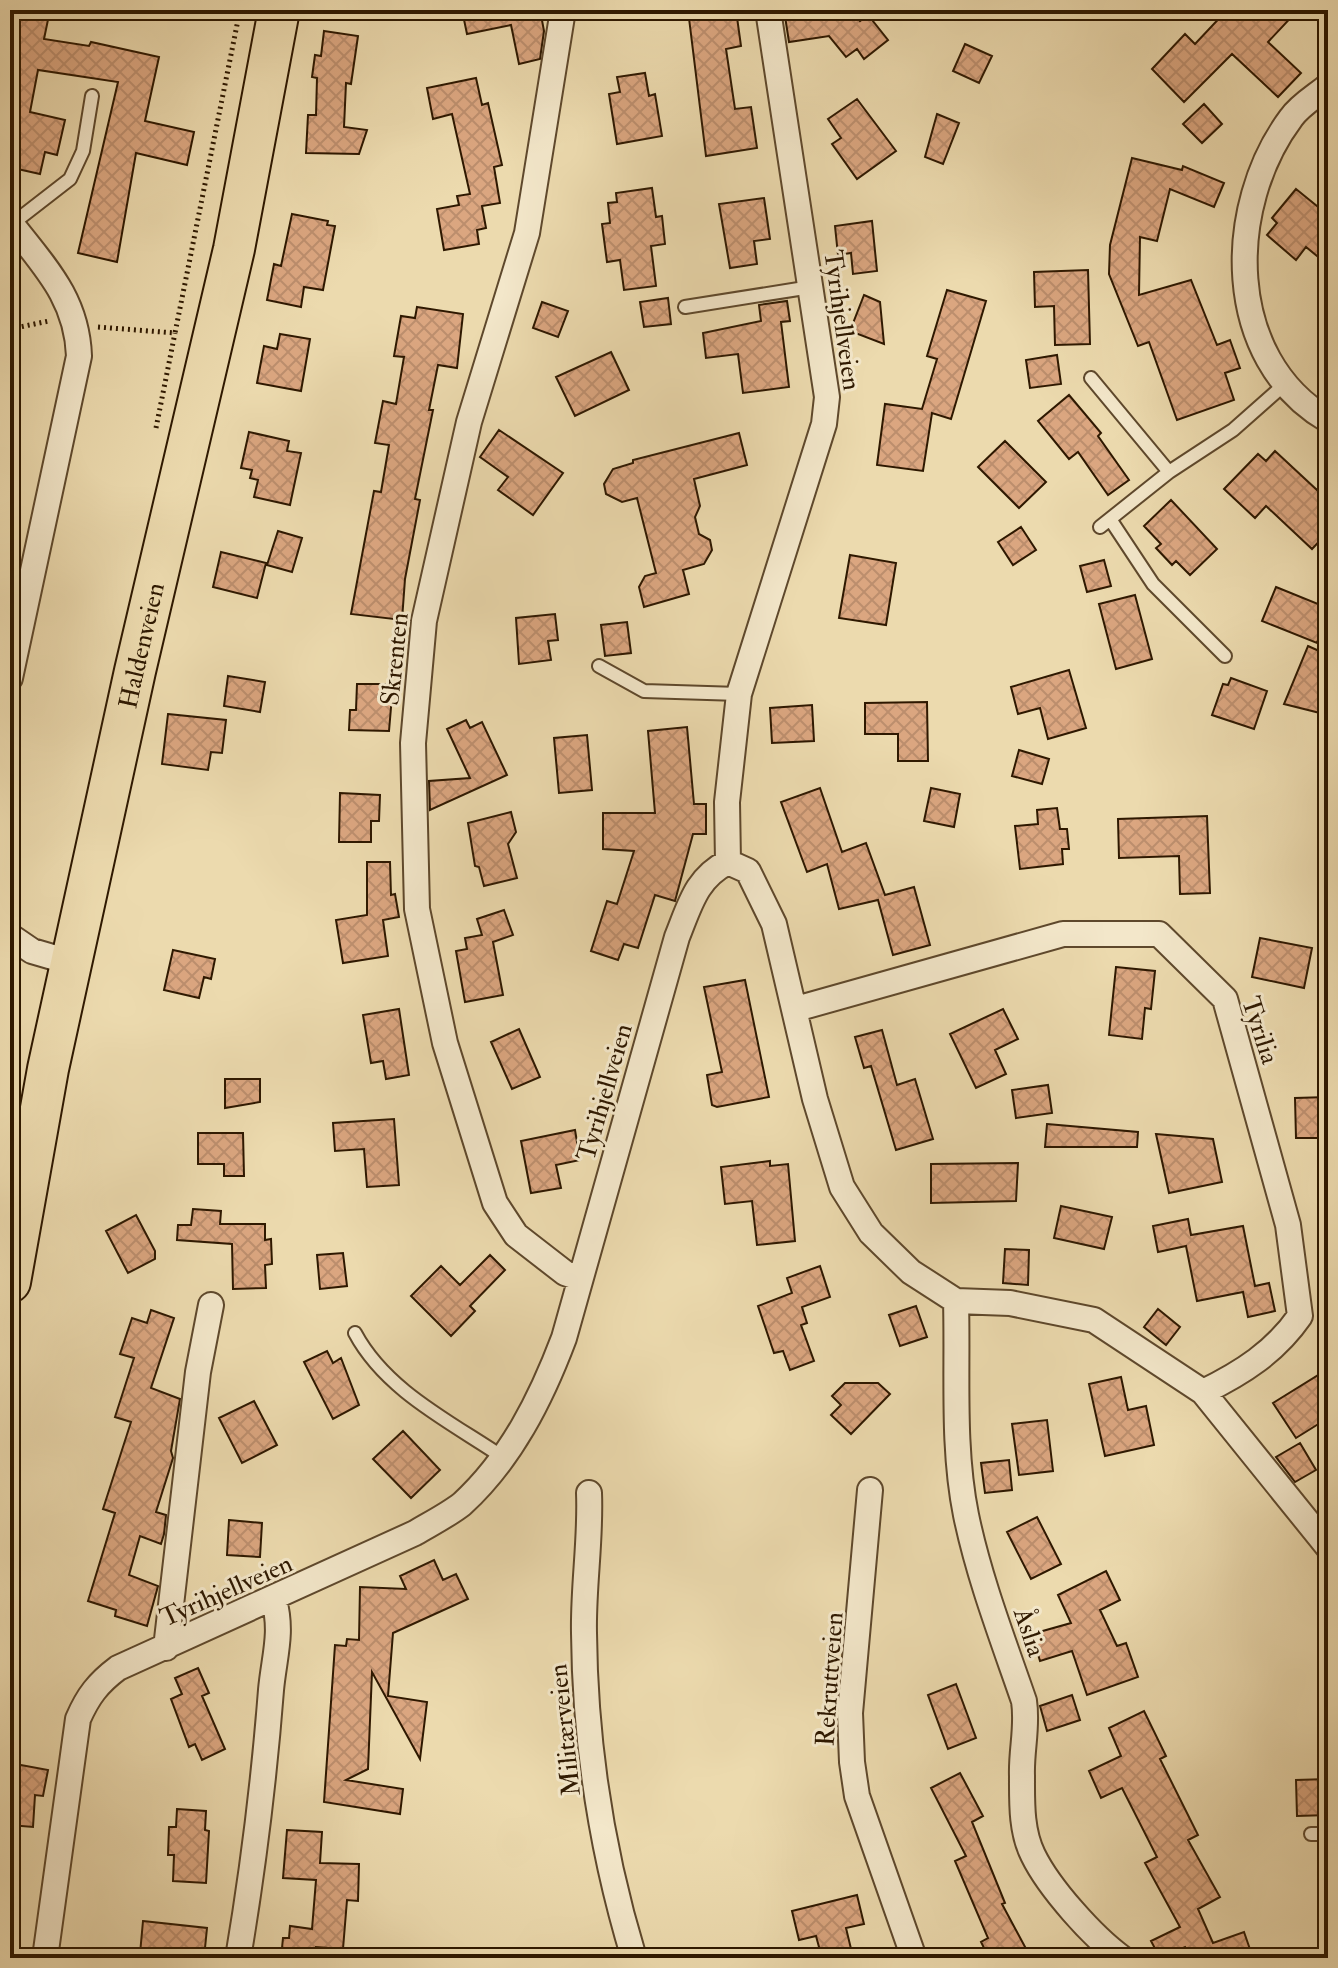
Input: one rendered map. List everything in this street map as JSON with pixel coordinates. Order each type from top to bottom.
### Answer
[{"type":"main road","name":"Haldenveien","points":[[10,1282],[48,1069],[135,671],[234,249],[259,14]]},
{"type":"street","name":"Skrenten","points":[[563,10],[527,233],[469,422],[424,621],[413,743],[417,909],[445,1043],[490,1189],[495,1203],[516,1235],[565,1273],[580,1278]]},
{"type":"street","name":"Tyrihjellveien","points":[[45,1958],[78,1719],[88,1696],[101,1680],[118,1668],[274,1600],[438,1519],[460,1505],[504,1458],[546,1387],[677,937],[698,885],[712,870],[728,862],[727,802],[739,694],[824,424],[827,397],[768,10]]},
{"type":"street","points":[[1328,86],[1292,115],[1268,155],[1251,195],[1244,234],[1246,293],[1264,347],[1285,384],[1328,420]]},
{"type":"street","points":[[10,678],[79,356],[78,326],[66,300],[11,223]]},
{"type":"street","points":[[728,862],[748,871],[774,924],[815,1099],[842,1187],[871,1233],[911,1272],[956,1301],[1010,1303],[1094,1320],[1203,1392],[1328,1547]]},
{"type":"street","name":"Tyrilia","points":[[796,1009],[1063,934],[1159,934],[1225,999],[1288,1225],[1300,1316],[1288,1333],[1247,1371],[1203,1392]]},
{"type":"street","points":[[10,936],[32,951],[73,963]]},
{"type":"street","name":"Åslia","points":[[956,1301],[959,1451],[966,1513],[982,1577],[1024,1701],[1027,1722],[1021,1764],[1024,1827],[1033,1855],[1070,1906],[1117,1956]]},
{"type":"street","points":[[166,1648],[192,1415],[211,1305]]},
{"type":"street","name":"Rekruttveien","points":[[870,1490],[850,1713],[852,1762],[861,1809],[914,1958]]},
{"type":"street","name":"Militærveien","points":[[589,1493],[583,1629],[587,1725],[603,1831],[634,1958]]},
{"type":"street","points":[[238,1958],[261,1819],[273,1677],[281,1624],[274,1600]]},
{"type":"lane","points":[[11,223],[70,179],[83,151],[92,96]]},
{"type":"lane","points":[[685,307],[811,287]]},
{"type":"lane","points":[[1091,378],[1169,472]]},
{"type":"lane","points":[[1225,656],[1153,584],[1105,523],[1169,472],[1233,430],[1285,384]]},
{"type":"lane","points":[[599,666],[644,691],[739,694]]},
{"type":"lane","points":[[355,1333],[368,1357],[396,1385],[504,1458]]},
{"type":"lane","points":[[1311,1834],[1328,1834]]},
{"type":"path","points":[[10,329],[35,322],[63,321],[78,326],[175,333],[259,14],[189,10]]},
{"type":"building","points":[[10,10],[50,10],[44,39],[89,46],[91,42],[159,57],[145,121],[194,132],[187,165],[136,153],[117,262],[78,253],[118,82],[38,70],[30,112],[65,120],[57,155],[45,152],[40,174],[13,168],[14,164],[10,163]]},
{"type":"building","points":[[462,10],[536,10],[536,16],[541,15],[544,31],[540,59],[519,64],[511,25],[467,34]]},
{"type":"building","points":[[688,10],[736,10],[741,46],[726,49],[735,109],[751,107],[757,148],[706,156]]},
{"type":"building","points":[[784,10],[851,10],[860,21],[868,15],[888,40],[864,59],[857,49],[846,57],[829,36],[789,42]]},
{"type":"building","points":[[1227,10],[1298,10],[1268,42],[1301,73],[1278,97],[1232,54],[1184,102],[1152,69],[1185,34],[1195,44]]},
{"type":"building","points":[[324,31],[358,36],[351,84],[346,83],[344,127],[367,130],[359,154],[306,153],[308,115],[316,115],[317,78],[312,77],[315,55],[321,56]]},
{"type":"building","points":[[965,44],[992,56],[979,83],[953,71]]},
{"type":"building","points":[[645,73],[649,96],[655,94],[662,136],[617,144],[609,94],[620,92],[617,77]]},
{"type":"building","points":[[476,78],[482,105],[488,103],[502,165],[494,167],[500,203],[482,206],[486,228],[477,230],[479,244],[444,250],[437,209],[459,205],[457,196],[470,194],[452,114],[433,119],[427,88]]},
{"type":"building","points":[[857,99],[896,151],[857,179],[832,144],[841,138],[828,119]]},
{"type":"building","points":[[1204,104],[1222,124],[1202,143],[1183,124]]},
{"type":"building","points":[[937,114],[959,123],[943,164],[925,157]]},
{"type":"building","points":[[1132,158],[1182,170],[1183,166],[1224,183],[1214,207],[1170,189],[1157,241],[1140,237],[1139,295],[1191,280],[1217,345],[1230,340],[1240,368],[1225,373],[1234,400],[1177,420],[1149,342],[1138,346],[1109,274],[1110,245]]},
{"type":"building","points":[[652,188],[656,217],[662,216],[665,244],[651,246],[656,286],[624,290],[620,260],[607,262],[602,224],[610,223],[608,203],[617,202],[616,193]]},
{"type":"building","points":[[1296,189],[1328,215],[1328,265],[1306,247],[1296,260],[1267,235],[1277,223],[1272,218]]},
{"type":"building","points":[[764,198],[770,239],[754,241],[757,264],[730,268],[719,204]]},
{"type":"building","points":[[292,214],[328,221],[327,225],[335,226],[323,290],[304,287],[301,307],[267,300],[274,264],[281,266]]},
{"type":"building","points":[[872,221],[877,271],[853,274],[851,253],[838,255],[835,226]]},
{"type":"building","points":[[1088,270],[1090,344],[1055,345],[1054,306],[1035,307],[1034,272]]},
{"type":"building","points":[[947,290],[986,301],[951,419],[932,413],[923,471],[877,465],[885,404],[922,409],[937,359],[927,356]]},
{"type":"building","points":[[864,295],[880,302],[884,344],[850,331]]},
{"type":"building","points":[[668,298],[671,324],[644,327],[640,302]]},
{"type":"building","points":[[787,301],[790,321],[781,322],[789,387],[743,393],[738,354],[706,358],[703,333],[761,321],[759,305]]},
{"type":"building","points":[[542,302],[568,311],[558,337],[533,328]]},
{"type":"building","points":[[417,307],[463,314],[457,368],[438,365],[429,410],[433,410],[415,499],[420,500],[405,579],[402,620],[351,614],[374,491],[381,492],[389,445],[375,443],[383,401],[396,404],[404,357],[394,356],[401,316],[415,318]]},
{"type":"building","points":[[280,334],[310,339],[301,391],[257,383],[264,346],[277,349]]},
{"type":"building","points":[[611,352],[629,390],[575,416],[556,377]]},
{"type":"building","points":[[1057,355],[1061,384],[1030,388],[1026,360]]},
{"type":"building","points":[[1069,395],[1101,433],[1098,436],[1129,480],[1108,495],[1078,452],[1069,459],[1038,421]]},
{"type":"building","points":[[499,430],[563,473],[533,515],[498,490],[508,477],[480,457]]},
{"type":"building","points":[[249,432],[289,441],[287,451],[301,453],[290,505],[254,497],[258,480],[250,478],[252,470],[241,468]]},
{"type":"building","points":[[739,433],[747,465],[694,479],[700,506],[695,517],[699,534],[710,540],[712,550],[704,564],[683,570],[689,594],[644,607],[639,587],[645,576],[656,573],[637,498],[622,502],[606,494],[604,484],[613,469],[633,463],[633,460]]},
{"type":"building","points":[[1005,441],[1046,482],[1019,508],[978,467]]},
{"type":"building","points":[[1275,451],[1317,490],[1328,479],[1328,532],[1312,549],[1266,506],[1255,518],[1224,489],[1258,454],[1266,461]]},
{"type":"building","points":[[1171,500],[1217,549],[1190,575],[1176,561],[1172,565],[1156,548],[1161,544],[1144,526]]},
{"type":"building","points":[[1021,527],[1036,550],[1013,565],[998,542]]},
{"type":"building","points":[[278,531],[302,538],[292,572],[267,565]]},
{"type":"building","points":[[221,552],[266,563],[257,598],[213,587]]},
{"type":"building","points":[[850,555],[896,563],[886,625],[839,618]]},
{"type":"building","points":[[1104,560],[1111,586],[1087,592],[1080,566]]},
{"type":"building","points":[[1276,587],[1328,608],[1317,643],[1262,621]]},
{"type":"building","points":[[1135,595],[1152,659],[1116,669],[1099,604]]},
{"type":"building","points":[[555,614],[558,640],[548,641],[551,660],[519,664],[516,618]]},
{"type":"building","points":[[627,622],[631,653],[605,656],[601,625]]},
{"type":"building","points":[[1308,646],[1328,655],[1328,689],[1320,713],[1284,704]]},
{"type":"building","points":[[1069,670],[1086,728],[1048,739],[1040,708],[1018,714],[1011,687]]},
{"type":"building","points":[[228,676],[265,682],[260,712],[224,706]]},
{"type":"building","points":[[1231,678],[1267,691],[1254,729],[1212,715],[1223,684],[1228,685]]},
{"type":"building","points":[[357,684],[393,684],[389,731],[349,730],[350,710],[356,710]]},
{"type":"building","points":[[927,702],[928,761],[898,761],[898,734],[865,734],[865,703]]},
{"type":"building","points":[[812,705],[814,741],[772,743],[770,708]]},
{"type":"building","points":[[168,714],[226,720],[222,753],[211,752],[208,770],[162,764]]},
{"type":"building","points":[[466,720],[470,728],[482,722],[507,775],[430,810],[429,781],[470,778],[447,729]]},
{"type":"building","points":[[687,727],[694,804],[706,804],[706,834],[693,834],[675,901],[655,895],[638,948],[624,944],[618,960],[591,951],[607,901],[617,904],[634,851],[603,849],[603,813],[655,813],[648,731]]},
{"type":"building","points":[[587,735],[592,790],[559,793],[554,738]]},
{"type":"building","points":[[1019,750],[1049,759],[1042,784],[1012,776]]},
{"type":"building","points":[[820,788],[842,852],[866,843],[885,895],[914,887],[930,945],[893,955],[878,900],[839,909],[827,864],[807,872],[781,802]]},
{"type":"building","points":[[931,788],[960,794],[954,827],[924,821]]},
{"type":"building","points":[[340,793],[380,795],[379,821],[371,821],[371,842],[339,842]]},
{"type":"building","points":[[1057,808],[1060,829],[1067,829],[1069,849],[1062,849],[1063,864],[1020,869],[1015,826],[1038,824],[1037,810]]},
{"type":"building","points":[[511,812],[516,832],[508,844],[517,878],[484,886],[479,867],[475,866],[468,823]]},
{"type":"building","points":[[1207,816],[1210,893],[1180,894],[1179,856],[1119,858],[1118,819]]},
{"type":"building","points":[[367,862],[390,862],[391,895],[395,894],[399,917],[383,920],[388,956],[343,963],[336,920],[367,915]]},
{"type":"building","points":[[504,910],[513,935],[493,942],[503,995],[465,1002],[456,951],[467,949],[465,938],[482,935],[477,919]]},
{"type":"building","points":[[1260,938],[1312,948],[1304,988],[1252,977]]},
{"type":"building","points":[[173,950],[215,959],[211,979],[204,977],[199,998],[164,990]]},
{"type":"building","points":[[1116,967],[1155,971],[1151,1009],[1145,1008],[1142,1039],[1109,1035]]},
{"type":"building","points":[[745,980],[769,1097],[717,1107],[712,1105],[707,1075],[722,1072],[704,987]]},
{"type":"building","points":[[399,1009],[409,1075],[386,1079],[383,1061],[371,1063],[363,1015]]},
{"type":"building","points":[[1003,1009],[1018,1039],[995,1050],[1006,1074],[976,1088],[950,1034]]},
{"type":"building","points":[[519,1029],[540,1077],[512,1089],[491,1042]]},
{"type":"building","points":[[882,1030],[897,1085],[915,1079],[933,1139],[896,1150],[871,1066],[864,1068],[855,1037]]},
{"type":"building","points":[[225,1079],[260,1079],[260,1102],[225,1108]]},
{"type":"building","points":[[1048,1085],[1052,1113],[1016,1118],[1012,1090]]},
{"type":"building","points":[[1328,1097],[1328,1138],[1296,1138],[1295,1098]]},
{"type":"building","points":[[394,1119],[399,1185],[367,1187],[364,1149],[335,1151],[333,1123]]},
{"type":"building","points":[[1047,1124],[1138,1132],[1137,1147],[1045,1147]]},
{"type":"building","points":[[575,1130],[580,1160],[556,1165],[561,1188],[531,1193],[521,1141]]},
{"type":"building","points":[[198,1133],[243,1133],[244,1176],[224,1176],[224,1164],[198,1164]]},
{"type":"building","points":[[1156,1134],[1213,1139],[1222,1182],[1169,1193]]},
{"type":"building","points":[[770,1161],[770,1166],[788,1164],[795,1241],[757,1245],[752,1201],[725,1204],[721,1167]]},
{"type":"building","points":[[1018,1163],[1016,1201],[931,1203],[931,1164]]},
{"type":"building","points":[[1061,1206],[1112,1217],[1104,1249],[1054,1238]]},
{"type":"building","points":[[193,1209],[221,1211],[220,1224],[265,1224],[265,1240],[271,1239],[272,1264],[265,1265],[266,1288],[233,1289],[232,1244],[177,1240],[178,1225],[191,1225]]},
{"type":"building","points":[[136,1215],[155,1251],[155,1259],[128,1273],[106,1231]]},
{"type":"building","points":[[1188,1219],[1191,1235],[1243,1226],[1255,1286],[1269,1283],[1275,1311],[1248,1317],[1243,1292],[1197,1301],[1186,1246],[1158,1252],[1153,1226]]},
{"type":"building","points":[[1005,1249],[1029,1250],[1028,1285],[1003,1283]]},
{"type":"building","points":[[343,1253],[347,1286],[320,1289],[317,1255]]},
{"type":"building","points":[[490,1255],[505,1270],[470,1306],[475,1311],[451,1336],[411,1296],[441,1266],[460,1285]]},
{"type":"building","points":[[820,1266],[830,1297],[802,1307],[807,1323],[801,1325],[814,1361],[790,1370],[783,1351],[774,1353],[758,1306],[792,1293],[787,1278]]},
{"type":"building","points":[[916,1306],[927,1337],[900,1346],[889,1315]]},
{"type":"building","points":[[1158,1309],[1180,1327],[1166,1345],[1144,1327]]},
{"type":"building","points":[[151,1310],[174,1318],[151,1388],[180,1399],[171,1451],[173,1458],[156,1512],[166,1515],[164,1534],[161,1544],[140,1536],[129,1575],[158,1586],[147,1626],[115,1616],[116,1610],[88,1601],[115,1513],[103,1509],[131,1422],[115,1417],[134,1358],[120,1354],[132,1318],[147,1323]]},
{"type":"building","points":[[327,1351],[333,1363],[341,1358],[359,1405],[333,1419],[304,1362]]},
{"type":"building","points":[[1320,1374],[1328,1387],[1328,1418],[1296,1438],[1273,1403]]},
{"type":"building","points":[[1121,1377],[1128,1410],[1146,1406],[1154,1445],[1105,1456],[1089,1384]]},
{"type":"building","points":[[845,1383],[878,1383],[890,1394],[851,1434],[831,1415],[841,1405],[832,1396]]},
{"type":"building","points":[[254,1401],[277,1445],[242,1463],[219,1418]]},
{"type":"building","points":[[1047,1420],[1053,1471],[1019,1475],[1012,1424]]},
{"type":"building","points":[[403,1431],[440,1470],[411,1498],[373,1459]]},
{"type":"building","points":[[1300,1443],[1316,1470],[1295,1482],[1276,1457]]},
{"type":"building","points":[[1009,1460],[1012,1490],[985,1493],[981,1463]]},
{"type":"building","points":[[1037,1517],[1061,1564],[1031,1579],[1007,1532]]},
{"type":"building","points":[[229,1520],[262,1523],[260,1557],[227,1555]]},
{"type":"building","points":[[434,1560],[443,1580],[456,1574],[468,1599],[393,1633],[388,1696],[427,1702],[420,1759],[372,1672],[368,1769],[346,1780],[403,1789],[400,1814],[324,1802],[335,1645],[346,1646],[347,1639],[359,1640],[360,1587],[406,1589],[400,1576]]},
{"type":"building","points":[[1106,1571],[1120,1600],[1100,1610],[1117,1646],[1126,1643],[1138,1677],[1087,1695],[1072,1651],[1040,1661],[1032,1634],[1071,1623],[1058,1595]]},
{"type":"building","points":[[198,1668],[209,1693],[202,1696],[225,1749],[202,1760],[195,1744],[189,1747],[171,1699],[182,1694],[175,1678]]},
{"type":"building","points":[[956,1684],[976,1738],[948,1749],[928,1695]]},
{"type":"building","points":[[1072,1695],[1080,1720],[1047,1731],[1040,1706]]},
{"type":"building","points":[[1144,1711],[1166,1756],[1160,1759],[1198,1835],[1188,1840],[1220,1897],[1198,1909],[1213,1943],[1244,1932],[1253,1958],[1180,1958],[1187,1953],[1185,1947],[1160,1958],[1151,1941],[1180,1927],[1145,1863],[1157,1857],[1122,1788],[1101,1798],[1089,1771],[1121,1756],[1109,1728]]},
{"type":"building","points":[[10,1763],[48,1770],[43,1796],[35,1795],[33,1827],[10,1825]]},
{"type":"building","points":[[960,1773],[983,1816],[972,1822],[1005,1903],[1002,1904],[1031,1958],[989,1958],[981,1942],[988,1938],[955,1861],[966,1856],[931,1788]]},
{"type":"building","points":[[1328,1779],[1328,1815],[1297,1816],[1296,1780]]},
{"type":"building","points":[[177,1809],[206,1811],[205,1830],[209,1831],[206,1883],[173,1881],[174,1855],[168,1855],[169,1827],[176,1827]]},
{"type":"building","points":[[287,1830],[322,1832],[320,1863],[359,1864],[358,1901],[347,1900],[343,1949],[316,1947],[315,1958],[281,1958],[283,1938],[289,1938],[290,1926],[312,1929],[316,1880],[283,1878]]},
{"type":"building","points":[[857,1895],[864,1924],[846,1928],[852,1953],[822,1958],[816,1936],[799,1940],[792,1911]]},
{"type":"building","points":[[143,1921],[207,1928],[204,1958],[146,1958],[140,1954]]}]
